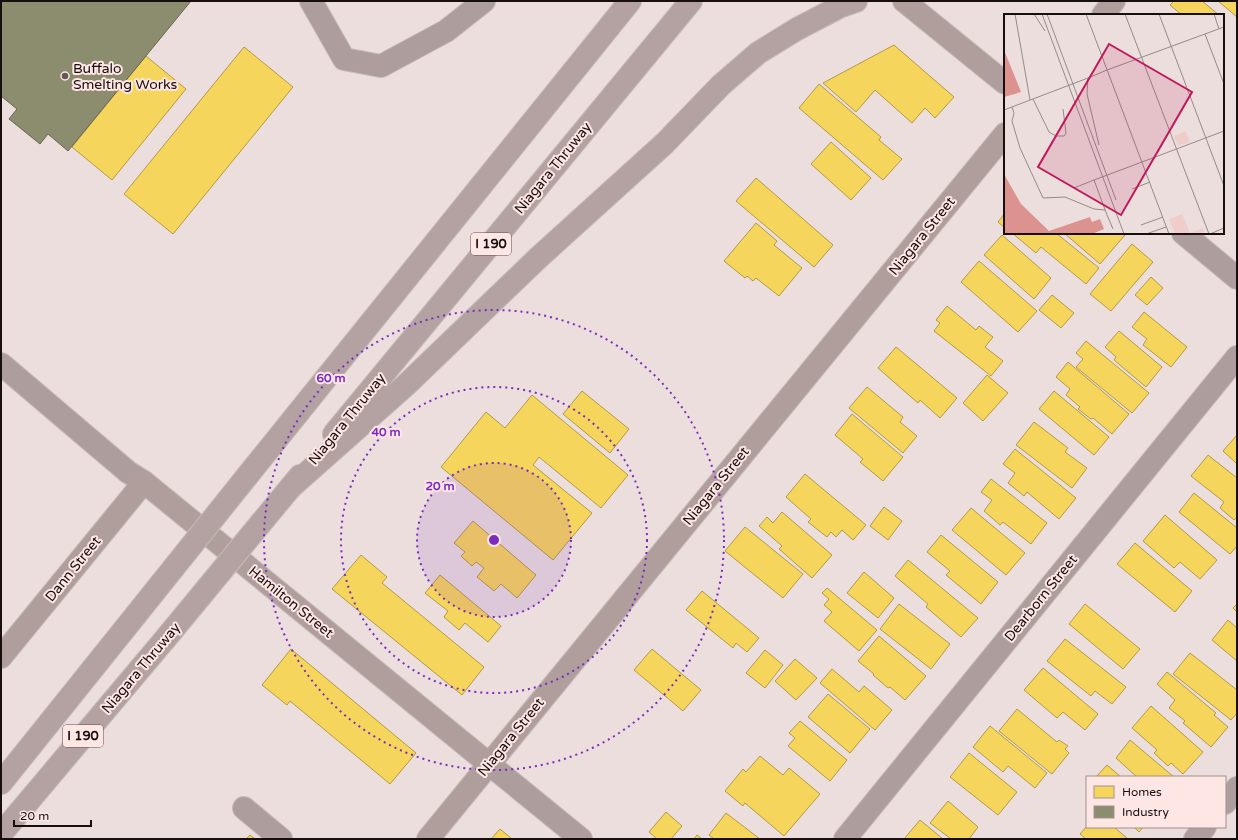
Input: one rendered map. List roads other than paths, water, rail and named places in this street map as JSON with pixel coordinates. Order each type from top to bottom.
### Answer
[{"type":"highway","name":"I 190","points":[[1,783],[630,1]]},
{"type":"highway","name":"Niagara Thruway","points":[[1,834],[291,488],[690,1]]},
{"type":"highway","points":[[291,488],[406,385],[537,260],[665,143],[721,85],[758,53],[797,29],[839,7],[856,1]]},
{"type":"main road","points":[[904,1],[1004,82]]},
{"type":"main road","points":[[1104,14],[1114,1]]},
{"type":"main road","name":"Niagara Street","points":[[428,839],[1004,135]]},
{"type":"main road","name":"Hamilton Street","points":[[144,482],[489,764]]},
{"type":"main road","name":"Dann Street","points":[[1,657],[144,482]]},
{"type":"street","points":[[311,1],[344,60],[381,66],[446,31],[484,1]]},
{"type":"street","points":[[1184,234],[1237,278]]},
{"type":"street","name":"Dearborn Street","points":[[845,839],[1237,357]]},
{"type":"street","name":"Hamilton Street","points":[[1,364],[128,472],[144,482]]},
{"type":"street","name":"Hamilton Street","points":[[489,764],[581,839]]},
{"type":"street","points":[[1226,802],[1237,788]]},
{"type":"street","points":[[244,808],[281,839]]},
{"type":"street","points":[[1195,839],[1204,828]]},
{"type":"place","name":"Buffalo Smelting Works","points":[[65,76]]}]
